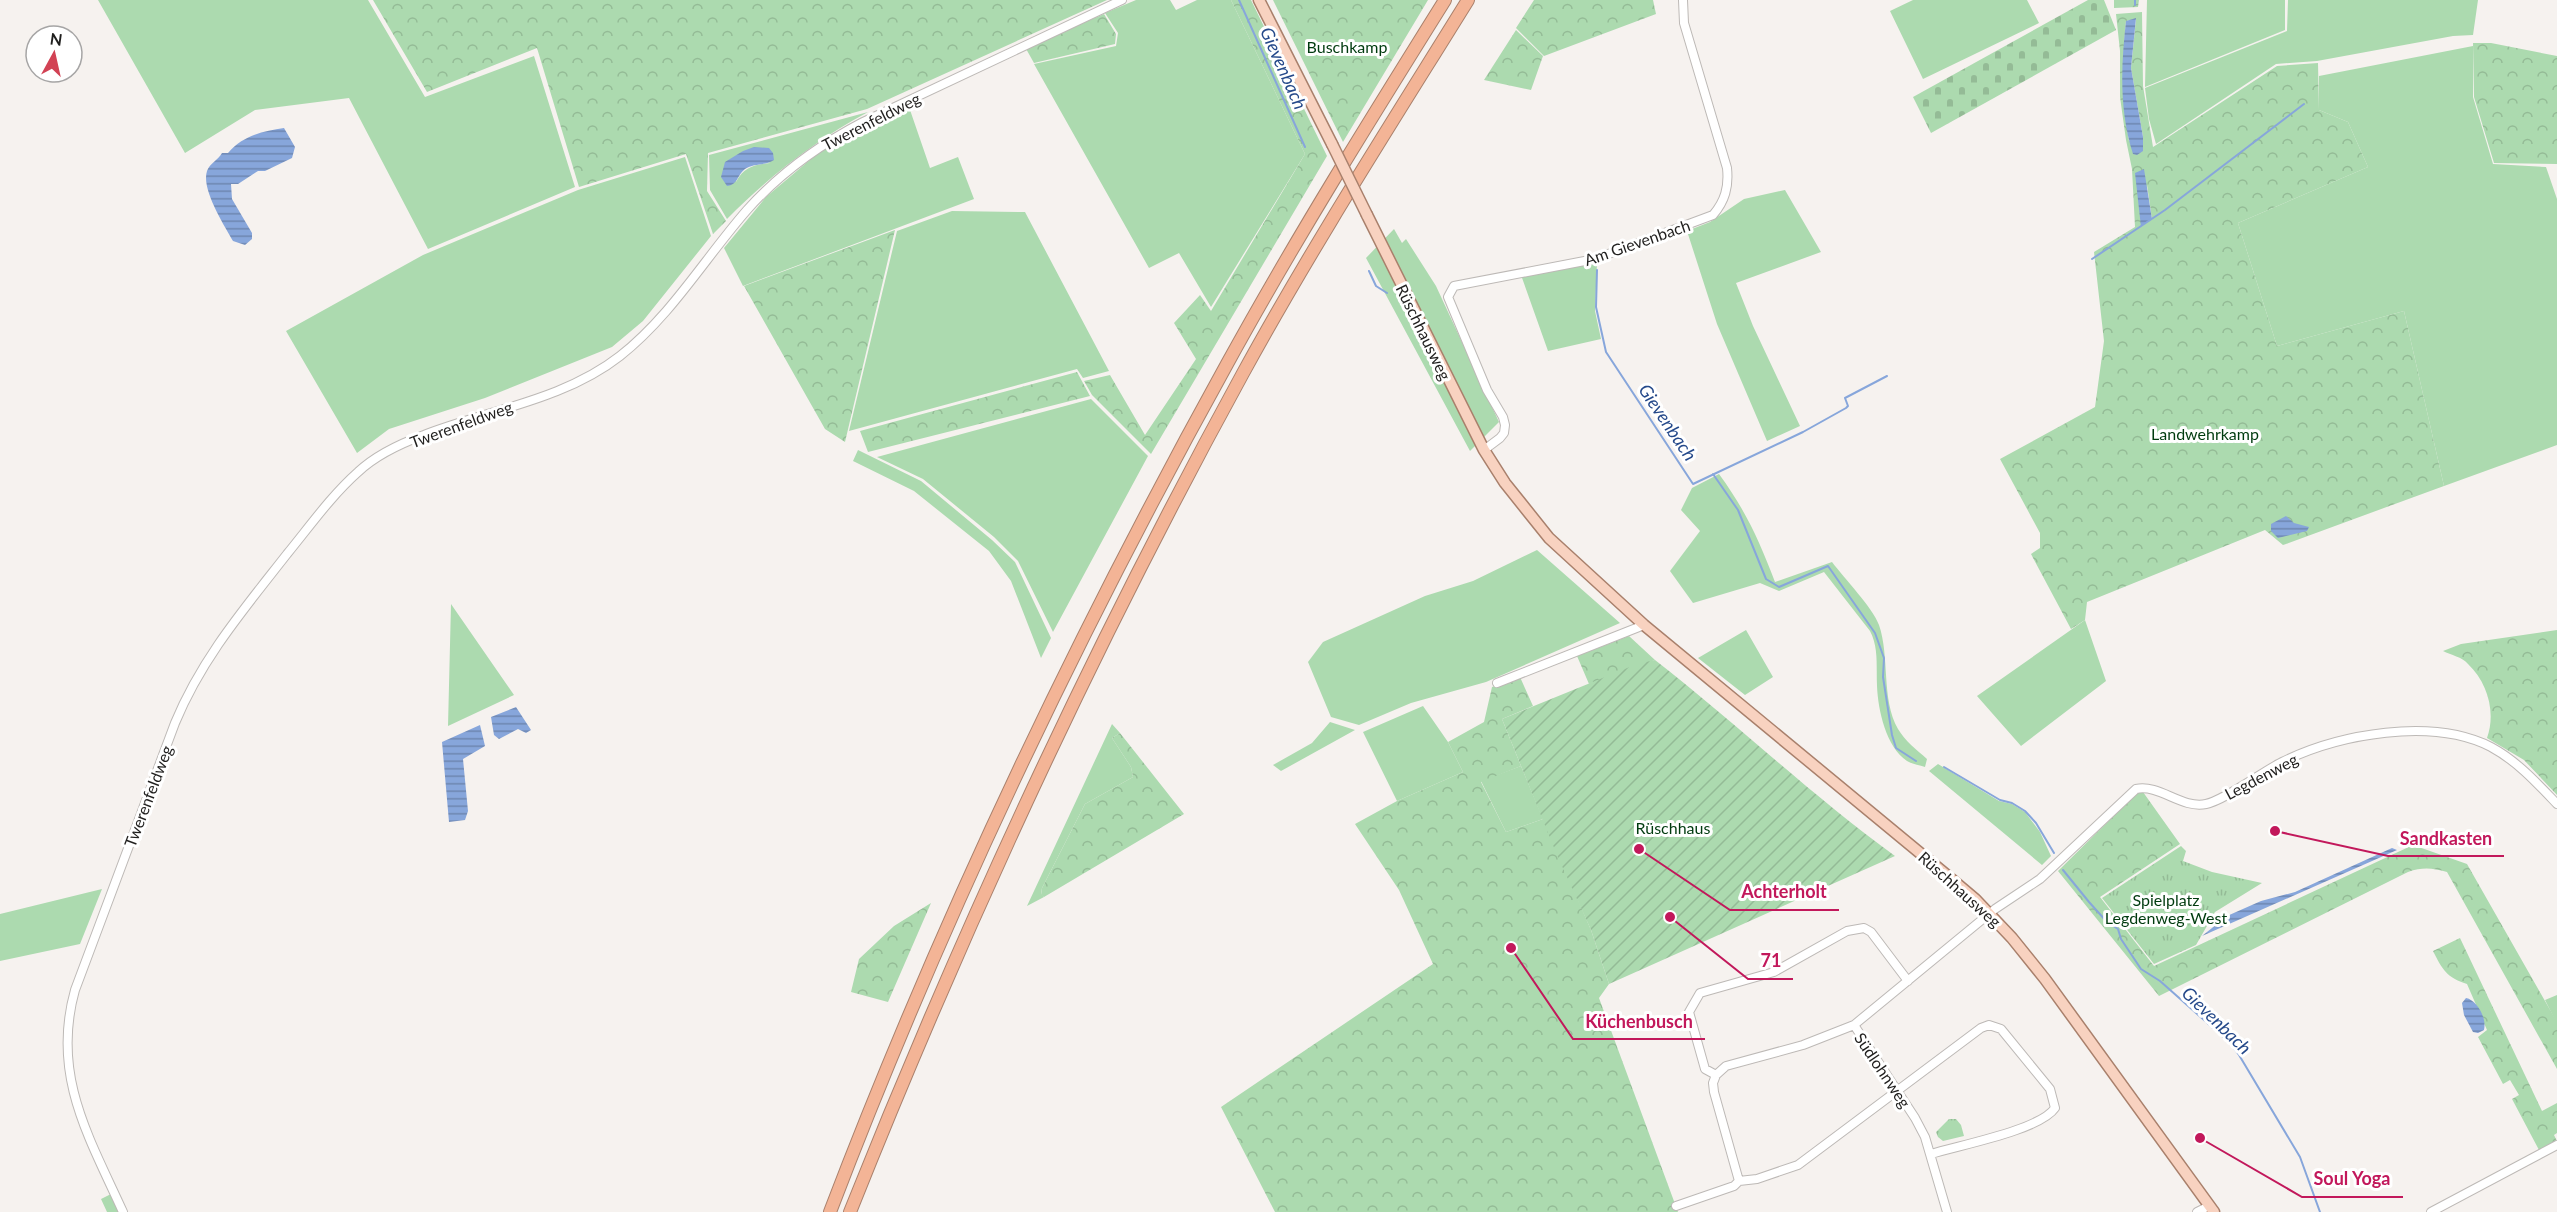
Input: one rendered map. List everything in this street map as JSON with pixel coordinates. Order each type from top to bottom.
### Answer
[{"type":"highway","points":[[830,1212],[912,1009],[952,917],[1083,639],[1238,344],[1320,202],[1445,0]]},
{"type":"highway","points":[[850,1212],[930,1015],[987,883],[1099,647],[1194,464],[1288,294],[1336,211],[1468,0]]},
{"type":"main road","name":"Rüschhausweg","points":[[1259,0],[1484,450],[1505,483],[1549,538],[1644,625],[1910,844],[1989,914],[2045,980],[2212,1209]]},
{"type":"street","name":"Twerenfeldweg","points":[[123,1212],[83,1124],[71,1089],[67,1048],[71,1005],[133,836],[193,683],[213,651],[325,507],[360,470],[407,442],[567,387],[618,358],[639,341],[665,312],[746,211],[769,187],[833,138],[1122,0]]},
{"type":"street","name":"Am Gievenbach","points":[[1484,450],[1500,438],[1504,433],[1505,425],[1503,417],[1487,390],[1448,297],[1454,286],[1595,259],[1713,215],[1724,200],[1728,185],[1727,168],[1684,22],[1683,0]]},
{"type":"street","points":[[1497,682],[1644,625]]},
{"type":"street","name":"Legdenweg","points":[[1989,914],[2053,868],[2136,789],[2151,789],[2189,804],[2205,804],[2283,761],[2330,744],[2384,734],[2427,731],[2483,743],[2513,761],[2557,804]]},
{"type":"street","name":"Südlohnweg","points":[[1947,1212],[1931,1154],[1915,1118],[1854,1026],[1989,914]]},
{"type":"street","points":[[1716,1075],[1705,1069],[1689,1012],[1700,993],[1774,972],[1847,931],[1864,928],[1871,932],[1908,981]]},
{"type":"street","points":[[1676,1206],[1734,1186],[1739,1181],[1757,1179],[1798,1165],[1981,1028],[1989,1025],[2001,1029],[2050,1089],[2055,1108],[2050,1116],[2040,1122],[1931,1154]]},
{"type":"street","points":[[1739,1181],[1714,1092],[1713,1083],[1716,1075],[1726,1066],[1803,1045],[1854,1026]]},
{"type":"street","points":[[2431,1212],[2557,1145]]},
{"type":"street","points":[[2197,1212],[2212,1209]]},
{"type":"green space","points":[[98,0],[368,0],[425,97],[534,56],[575,187],[428,249],[349,98],[255,110],[185,153]]},
{"type":"green space","points":[[373,0],[1107,0],[867,109],[708,153],[707,191],[726,221],[713,234],[686,154],[579,187],[537,48],[427,92]]},
{"type":"green space","points":[[1136,0],[1170,0],[1176,10],[1197,0],[1231,0],[1305,154],[1211,307],[1179,253],[1149,268],[1034,64],[1116,46],[1118,33],[1105,13]]},
{"type":"green space","points":[[1231,0],[1251,0],[1327,156],[1151,454],[1092,395],[1084,381],[1110,375],[1145,435],[1196,359],[1174,323],[1200,295],[1211,311],[1305,154]]},
{"type":"green space","name":"Buschkamp","points":[[1273,0],[1428,0],[1343,142]]},
{"type":"green space","points":[[1534,0],[1653,0],[1656,14],[1544,56],[1516,28]]},
{"type":"green space","points":[[1913,0],[2027,0],[2039,23],[1923,79],[1890,11]]},
{"type":"green space","points":[[2088,0],[2104,0],[2116,30],[1931,133],[1913,97]]},
{"type":"green space","points":[[2114,0],[2139,0],[2138,7],[2114,8]]},
{"type":"green space","points":[[2147,0],[2285,0],[2285,30],[2145,87]]},
{"type":"green space","points":[[2288,0],[2478,0],[2473,35],[2453,36],[2317,61],[2276,64],[2156,144],[2149,119],[2145,88],[2287,31]]},
{"type":"green space","name":"Landwehrkamp","points":[[2142,12],[2143,86],[2153,147],[2277,66],[2318,63],[2319,110],[2348,122],[2368,167],[2238,223],[2277,346],[2404,311],[2444,486],[2283,545],[2265,530],[2087,602],[2085,620],[2071,629],[2031,554],[2040,548],[2040,533],[2000,459],[2095,407],[2104,341],[2094,252],[2135,227],[2132,169],[2120,97],[2120,51],[2116,14]],"holes":[[[2136,19],[2131,68],[2143,137],[2129,141],[2123,81],[2124,51],[2126,21]],[[2147,185],[2152,219],[2141,227],[2141,226]]]},
{"type":"green space","points":[[1104,14],[1116,34],[1115,44],[1034,63],[1025,47]]},
{"type":"green space","points":[[1516,30],[1543,56],[1531,90],[1484,80]]},
{"type":"green space","points":[[2473,43],[2491,43],[2557,56],[2557,164],[2494,163],[2474,97]]},
{"type":"green space","points":[[2473,46],[2473,97],[2493,164],[2546,167],[2557,199],[2557,445],[2444,486],[2404,311],[2277,346],[2238,223],[2368,167],[2348,122],[2319,110],[2319,76]]},
{"type":"green space","points":[[909,107],[930,168],[958,157],[974,199],[743,286],[724,248],[766,197],[837,139]]},
{"type":"green space","points":[[868,112],[793,160],[727,219],[710,190],[709,155]],"holes":[[[743,151],[770,163],[750,168],[742,173],[736,182]]]},
{"type":"green space","points":[[685,157],[711,236],[643,321],[612,347],[485,398],[389,429],[357,453],[286,331],[423,255],[578,190]]},
{"type":"green space","points":[[1785,190],[1821,252],[1736,283],[1753,326],[1800,426],[1767,441],[1717,324],[1687,231],[1710,222],[1744,199]]},
{"type":"green space","points":[[952,211],[1025,212],[1109,371],[1083,378],[1077,369],[849,431],[897,231]]},
{"type":"green space","points":[[1394,229],[1402,243],[1406,239],[1436,286],[1499,422],[1470,451],[1366,258]]},
{"type":"green space","points":[[895,230],[845,442],[825,429],[744,286]]},
{"type":"green space","points":[[1597,262],[1595,311],[1601,339],[1548,351],[1521,275]]},
{"type":"green space","points":[[1077,372],[1090,396],[868,452],[860,431]]},
{"type":"green space","points":[[1091,399],[1148,456],[1053,632],[1018,561],[994,537],[923,479],[877,457]]},
{"type":"green space","points":[[858,450],[921,481],[1015,562],[1051,638],[1041,658],[1011,581],[989,551],[914,491],[853,461]]},
{"type":"green space","points":[[1719,474],[1751,526],[1775,582],[1832,562],[1871,610],[1882,637],[1887,691],[1893,717],[1904,737],[1927,759],[1925,767],[1907,761],[1894,747],[1884,727],[1879,706],[1873,637],[1824,572],[1779,591],[1760,583],[1693,603],[1670,571],[1700,531],[1681,510],[1692,488]]},
{"type":"green space","points":[[1537,550],[1620,623],[1486,682],[1411,703],[1359,725],[1331,717],[1308,662],[1323,642],[1425,596],[1473,581]]},
{"type":"green space","points":[[451,604],[514,695],[448,726]]},
{"type":"green space","points":[[2085,620],[2106,681],[2021,746],[1977,696]]},
{"type":"green space","points":[[1746,630],[1773,677],[1745,695],[1698,658]]},
{"type":"green space","points":[[2557,630],[2557,795],[2524,760],[2487,738],[2491,719],[2490,709],[2481,680],[2466,662],[2443,651],[2461,644]]},
{"type":"green space","points":[[1629,636],[1655,660],[1589,684],[1577,656]]},
{"type":"green space","name":"Rüschhaus","points":[[1655,660],[1833,808],[1895,856],[1609,984],[1591,930],[1557,855],[1502,719],[1637,664]]},
{"type":"green space","points":[[1520,677],[1533,706],[1502,719],[1521,766],[1481,782],[1506,832],[1543,819],[1591,930],[1609,984],[1599,998],[1678,1212],[1275,1212],[1221,1107],[1433,964],[1399,890],[1355,824],[1397,801],[1463,772],[1448,742],[1484,722],[1492,687]]},
{"type":"green space","points":[[1423,706],[1448,742],[1463,772],[1397,801],[1363,732]]},
{"type":"green space","points":[[1330,722],[1355,730],[1281,771],[1273,765],[1312,743]]},
{"type":"green space","points":[[1112,724],[1120,733],[1112,738],[1131,767],[1133,777],[1085,804],[1042,888],[1041,894],[1044,897],[1027,906]]},
{"type":"green space","points":[[1120,733],[1184,814],[1044,897],[1041,895],[1042,888],[1085,804],[1133,777],[1131,767],[1112,738]]},
{"type":"green space","points":[[1938,764],[1999,801],[2012,804],[2025,812],[2040,832],[2051,856],[2042,865],[1929,771]]},
{"type":"green space","points":[[1521,766],[1543,819],[1506,832],[1481,781]]},
{"type":"green space","points":[[2143,792],[2180,844],[2100,897],[2154,966],[2413,845],[2467,864],[2557,1022],[2557,1069],[2447,872],[2437,870],[2423,869],[2408,872],[2159,996],[2058,871],[2137,793]]},
{"type":"green space","name":"Spielplatz Legdenweg-West","points":[[2181,846],[2186,851],[2183,861],[2212,872],[2262,883],[2215,912],[2196,945],[2154,964],[2102,898]]},
{"type":"green space","points":[[102,889],[80,944],[0,961],[0,914]]},
{"type":"green space","points":[[931,903],[888,1002],[851,992],[859,959],[894,926]]},
{"type":"green space","points":[[2460,938],[2542,1111],[2557,1103],[2557,1133],[2554,1135],[2557,1141],[2539,1150],[2512,1099],[2519,1095],[2510,1080],[2503,1084],[2478,1037],[2487,1030],[2467,984],[2446,972],[2433,951]]},
{"type":"green space","points":[[2557,995],[2557,1024],[2545,1000]]},
{"type":"green space","points":[[1949,1119],[1956,1119],[1961,1125],[1964,1136],[1943,1141],[1936,1132]]},
{"type":"green space","points":[[111,1194],[119,1212],[107,1212],[101,1199]]},
{"type":"water","points":[[2136,18],[2131,68],[2143,137],[2143,151],[2137,155],[2133,154],[2128,138],[2122,88],[2126,21]]},
{"type":"water","points":[[284,128],[295,147],[292,158],[265,171],[258,171],[238,184],[231,184],[232,199],[252,233],[252,239],[245,245],[233,241],[210,197],[206,179],[207,171],[222,153],[228,153],[246,138]]},
{"type":"water","points":[[754,147],[769,148],[774,160],[745,169],[733,184],[727,186],[721,177],[725,162]]},
{"type":"water","points":[[2144,169],[2152,219],[2141,227],[2135,173]]},
{"type":"water","points":[[2286,516],[2294,523],[2309,527],[2307,531],[2278,538],[2271,531],[2271,524]]},
{"type":"water","points":[[516,707],[531,730],[526,733],[518,729],[499,739],[494,735],[491,717]]},
{"type":"water","points":[[480,725],[485,746],[463,759],[468,811],[465,820],[449,822],[442,742]]},
{"type":"water","points":[[2392,848],[2397,850],[2202,936],[2227,916],[2261,901],[2295,892]]},
{"type":"water","points":[[2466,998],[2474,1002],[2483,1015],[2484,1030],[2478,1033],[2473,1032],[2464,1015],[2462,1003]]},
{"type":"waterway","name":"Gievenbach","points":[[1239,0],[1305,147]]},
{"type":"waterway","points":[[2135,0],[2135,5]]},
{"type":"waterway","points":[[2092,259],[2165,210],[2304,104]]},
{"type":"waterway","name":"Gievenbach","points":[[1597,270],[1596,307],[1606,352],[1693,484],[1803,432],[1846,408],[1848,406],[1845,398],[1887,376]]},
{"type":"waterway","name":"Gievenbach","points":[[1369,271],[1376,286],[1387,293]]},
{"type":"waterway","name":"Gievenbach","points":[[1713,474],[1738,510],[1766,579],[1779,587],[1828,566],[1875,633],[1884,658],[1883,677],[1896,748],[1916,761]]},
{"type":"waterway","name":"Gievenbach","points":[[1944,767],[2000,800],[2012,803],[2025,811],[2036,823],[2054,853]]},
{"type":"waterway","name":"Gievenbach","points":[[2063,870],[2107,922],[2118,929],[2121,939],[2141,969],[2160,981],[2230,1043],[2300,1157],[2320,1212]]},
{"type":"place","name":"Sandkasten","points":[[2275,831]]},
{"type":"place","name":"Achterholt","points":[[1639,849]]},
{"type":"place","name":"71","points":[[1670,917]]},
{"type":"place","name":"Küchenbusch","points":[[1511,948]]},
{"type":"place","name":"Soul Yoga","points":[[2200,1138]]}]
